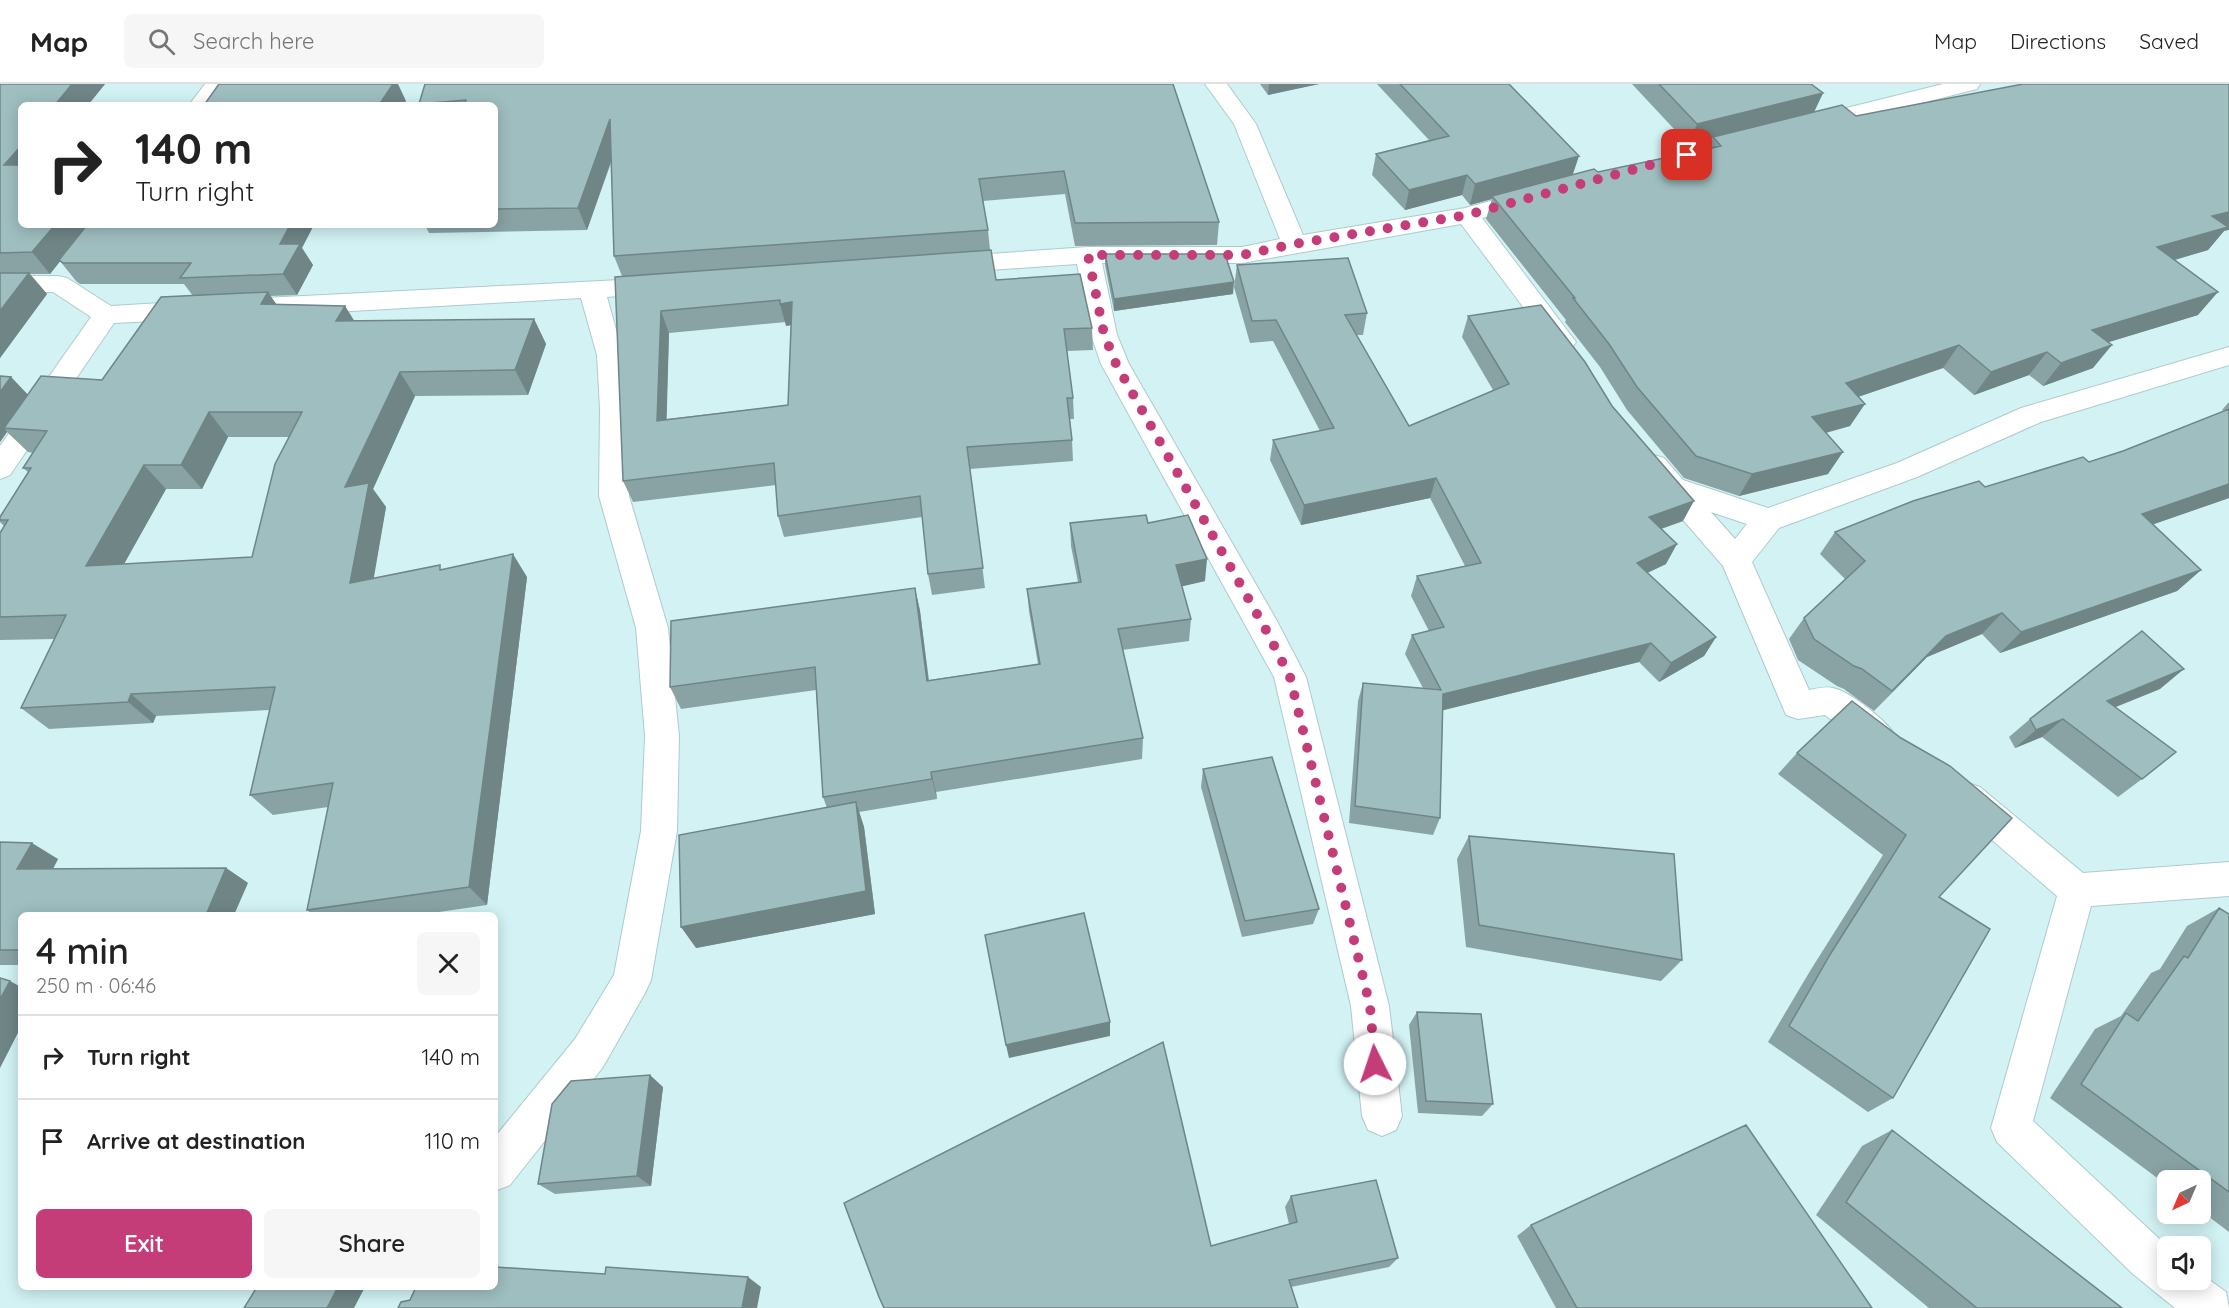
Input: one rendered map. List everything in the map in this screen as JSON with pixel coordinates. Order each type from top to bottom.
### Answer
[{"type":"street","points":[[202,102],[217,84]]},
{"type":"street","points":[[1216,84],[1245,124],[1294,244]]},
{"type":"street","points":[[1788,129],[1969,84]]},
{"type":"street","points":[[923,267],[1088,255],[1242,255],[1467,215],[1559,190]]},
{"type":"street","points":[[1467,215],[1581,366]]},
{"type":"street","points":[[1088,255],[1104,334],[1116,364],[1266,630],[1290,677],[1370,1006],[1382,1116]]},
{"type":"street","points":[[0,284],[65,275],[106,315],[592,291],[686,284]]},
{"type":"street","points":[[498,1166],[589,1053],[632,980],[659,831],[662,736],[652,628],[614,496],[614,409],[610,355],[592,291]]},
{"type":"street","points":[[0,468],[106,315]]},
{"type":"street","points":[[1736,560],[1768,520],[1907,470],[2031,415],[2229,356]]},
{"type":"street","points":[[1637,444],[1736,560],[1798,705],[1831,701],[1903,753]]},
{"type":"street","points":[[1673,488],[1768,520]]},
{"type":"street","points":[[1948,781],[2077,890],[2229,879]]},
{"type":"street","points":[[2077,890],[2010,1128],[2157,1266]]},
{"type":"street","points":[[2187,1290],[2210,1308]]},
{"type":"building","points":[[0,84],[72,84],[57,102],[18,102],[18,149],[4,165],[18,165],[18,228],[52,228],[32,252],[0,253]]},
{"type":"building","points":[[219,84],[393,84],[381,102],[206,102]]},
{"type":"building","points":[[425,84],[1173,84],[1219,222],[1075,223],[1064,171],[979,179],[988,230],[614,256],[610,119],[578,208],[498,209],[498,102],[465,102],[466,100],[420,102]]},
{"type":"building","points":[[1400,84],[1509,84],[1579,156],[1475,184],[1467,175],[1409,190],[1376,154],[1449,136]]},
{"type":"building","points":[[1659,84],[1811,84],[1823,93],[1697,124]]},
{"type":"building","points":[[2023,84],[2229,84],[2229,212],[2212,216],[2228,227],[2157,247],[2218,292],[2092,330],[2112,345],[2061,363],[2047,352],[1991,372],[1959,345],[1846,383],[1865,404],[1812,417],[1843,452],[1752,474],[1696,456],[1637,387],[1609,344],[1573,298],[1575,298],[1492,196],[1594,169],[1598,172],[1721,146],[1713,137],[1842,105],[1856,116]]},
{"type":"building","points":[[85,228],[288,228],[280,244],[300,244],[283,274],[180,278],[191,263],[63,263],[59,260]]},
{"type":"building","points":[[991,250],[996,280],[1080,274],[1092,328],[1064,329],[1073,398],[1067,398],[1072,440],[967,447],[983,568],[928,574],[920,496],[778,516],[774,463],[623,481],[615,277]],"holes":[[[780,300],[780,304],[792,302],[788,405],[657,421],[661,311]]]},
{"type":"building","points":[[1105,254],[1225,254],[1234,282],[1114,299]]},
{"type":"building","points":[[1348,258],[1367,313],[1345,315],[1409,426],[1509,384],[1468,316],[1541,305],[1585,362],[1612,406],[1694,501],[1649,517],[1677,544],[1637,563],[1716,637],[1671,663],[1651,643],[1443,694],[1440,818],[1355,806],[1363,683],[1441,690],[1412,635],[1444,627],[1417,576],[1481,563],[1436,478],[1304,505],[1273,440],[1334,428],[1276,320],[1252,321],[1237,265]]},
{"type":"building","points":[[0,273],[29,273],[0,311]]},
{"type":"building","points":[[268,292],[261,304],[345,306],[336,321],[534,319],[515,370],[400,372],[345,487],[369,483],[350,583],[440,565],[440,570],[513,554],[469,887],[307,910],[333,783],[250,795],[275,687],[131,694],[128,702],[21,708],[66,615],[0,617],[0,533],[8,520],[0,520],[0,517],[31,468],[23,468],[47,431],[4,428],[41,376],[102,380],[161,297]],"holes":[[[209,412],[302,412],[275,464],[252,557],[86,566],[144,465],[181,465]]]},
{"type":"building","points":[[0,376],[11,377],[0,392]]},
{"type":"building","points":[[2229,409],[2229,484],[2142,514],[2201,570],[2021,632],[2002,613],[1946,636],[1892,691],[1814,639],[1804,618],[1865,561],[1835,532],[1913,501],[1979,481],[1985,487],[2083,457],[2089,462]]},
{"type":"building","points":[[1146,515],[1148,523],[1188,515],[1207,559],[1176,565],[1191,619],[1118,629],[1143,738],[931,772],[932,779],[823,797],[815,667],[670,687],[671,621],[915,588],[927,681],[1040,664],[1027,589],[1081,582],[1070,523]]},
{"type":"building","points":[[2142,631],[2184,669],[2107,701],[2176,752],[2142,779],[2063,719],[2036,730],[2030,719]]},
{"type":"building","points":[[1852,701],[1901,738],[1950,766],[2012,818],[1939,897],[1990,929],[1893,1098],[1789,1026],[1831,953],[1906,835],[1797,753]]},
{"type":"building","points":[[1272,757],[1319,909],[1245,921],[1203,769]]},
{"type":"building","points":[[856,802],[866,891],[681,927],[679,835]]},
{"type":"building","points":[[1469,836],[1674,854],[1682,960],[1479,925]]},
{"type":"building","points":[[0,842],[32,843],[17,869],[226,868],[207,912],[18,912],[18,950],[0,950]]},
{"type":"building","points":[[2219,908],[2229,914],[2229,1192],[2211,1179],[2211,1170],[2199,1170],[2081,1084],[2126,1013],[2138,1021],[2184,956],[2188,958]]},
{"type":"building","points":[[1084,913],[1110,1022],[1006,1045],[985,935]]},
{"type":"building","points":[[0,978],[10,981],[0,999]]},
{"type":"building","points":[[1417,1012],[1481,1014],[1493,1104],[1426,1101]]},
{"type":"building","points":[[1163,1042],[1211,1246],[1297,1222],[1291,1196],[1376,1180],[1398,1258],[1289,1280],[1298,1308],[884,1308],[844,1203]]},
{"type":"building","points":[[650,1075],[637,1176],[538,1184],[552,1104],[571,1081]]},
{"type":"building","points":[[1746,1125],[1872,1308],[1577,1308],[1531,1225]]},
{"type":"building","points":[[1892,1130],[2122,1308],[1977,1308],[1846,1202]]},
{"type":"building","points":[[498,1267],[605,1274],[606,1267],[748,1277],[742,1308],[398,1308],[401,1302],[410,1300],[415,1290],[498,1290]]},
{"type":"building","points":[[255,1290],[336,1290],[327,1308],[244,1308]]},
{"type":"route","points":[[1375,1064],[1370,1006],[1290,677],[1266,630],[1116,364],[1104,334],[1088,255],[1242,255],[1467,215],[1687,155]]}]
